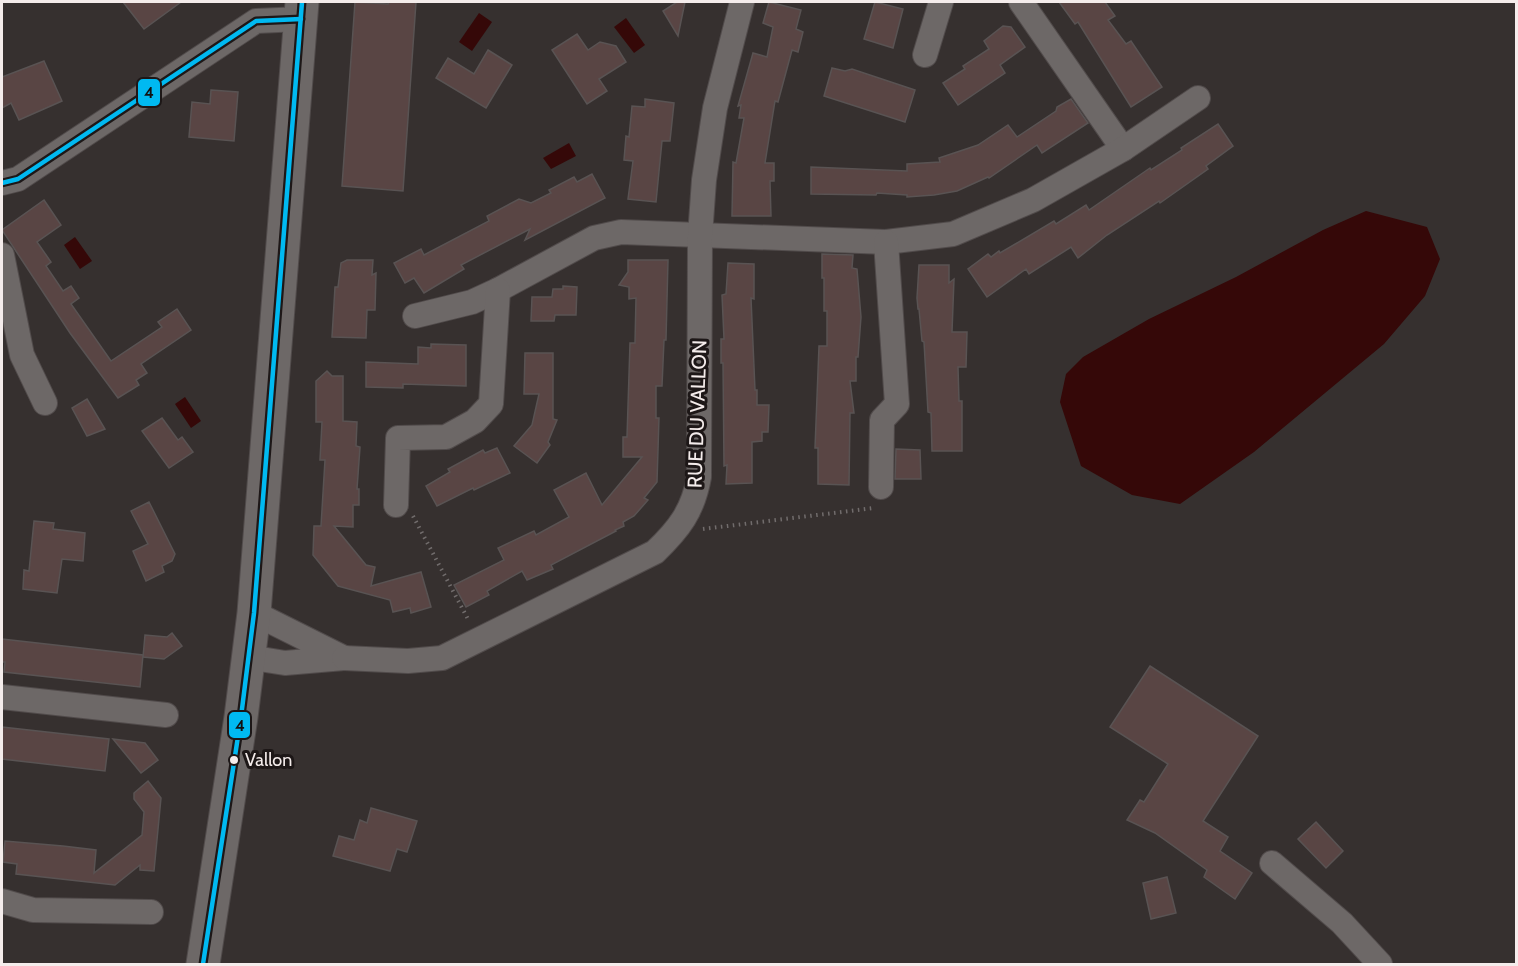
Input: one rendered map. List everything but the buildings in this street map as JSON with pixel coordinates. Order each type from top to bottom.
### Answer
[{"type":"main road","points":[[203,964],[241,717],[254,613],[301,10]]},
{"type":"street","name":"RUE DU VALLON","points":[[248,657],[285,663],[344,658],[408,661],[442,658],[655,552],[675,533],[696,495],[699,477],[700,236],[704,180],[715,108],[742,2]]},
{"type":"street","points":[[925,56],[941,2]]},
{"type":"street","points":[[1021,2],[1122,149]]},
{"type":"street","points":[[2,183],[18,179],[256,21],[301,10]]},
{"type":"street","points":[[415,316],[472,302],[594,238],[621,232],[886,243],[953,234],[1033,200],[1122,149],[1198,98]]},
{"type":"street","points":[[881,487],[882,420],[897,404],[886,243]]},
{"type":"street","points":[[2,255],[22,355],[45,403]]},
{"type":"street","points":[[396,505],[398,438],[446,437],[475,421],[491,404],[498,290]]},
{"type":"street","name":"RUE DU VALLON","points":[[254,613],[344,658]]},
{"type":"street","points":[[2,697],[166,715]]},
{"type":"street","points":[[1272,863],[1342,923],[1380,964]]},
{"type":"street","points":[[2,901],[33,910],[151,912]]},
{"type":"path","points":[[675,533],[889,506],[881,487]]},
{"type":"path","points":[[396,505],[413,517],[479,640]]},
{"type":"shaded area","points":[[479,13],[492,22],[472,51],[459,42]]},
{"type":"shaded area","points":[[626,18],[645,45],[634,53],[614,27]]},
{"type":"shaded area","points":[[569,143],[576,156],[551,169],[543,158]]},
{"type":"shaded area","points":[[1366,211],[1427,227],[1440,259],[1425,296],[1384,344],[1254,452],[1180,504],[1132,495],[1081,466],[1060,402],[1066,374],[1083,357],[1149,319],[1236,277],[1323,230]]},
{"type":"shaded area","points":[[75,237],[92,261],[80,269],[64,245]]},
{"type":"shaded area","points":[[185,397],[201,421],[191,428],[175,404]]},
{"type":"transit line","name":"4","points":[[203,964],[241,717],[254,613],[302,2]]},
{"type":"transit line","name":"4","points":[[2,183],[18,179],[256,21],[301,19]]},
{"type":"place","name":"Vallon","points":[[234,760]]}]
